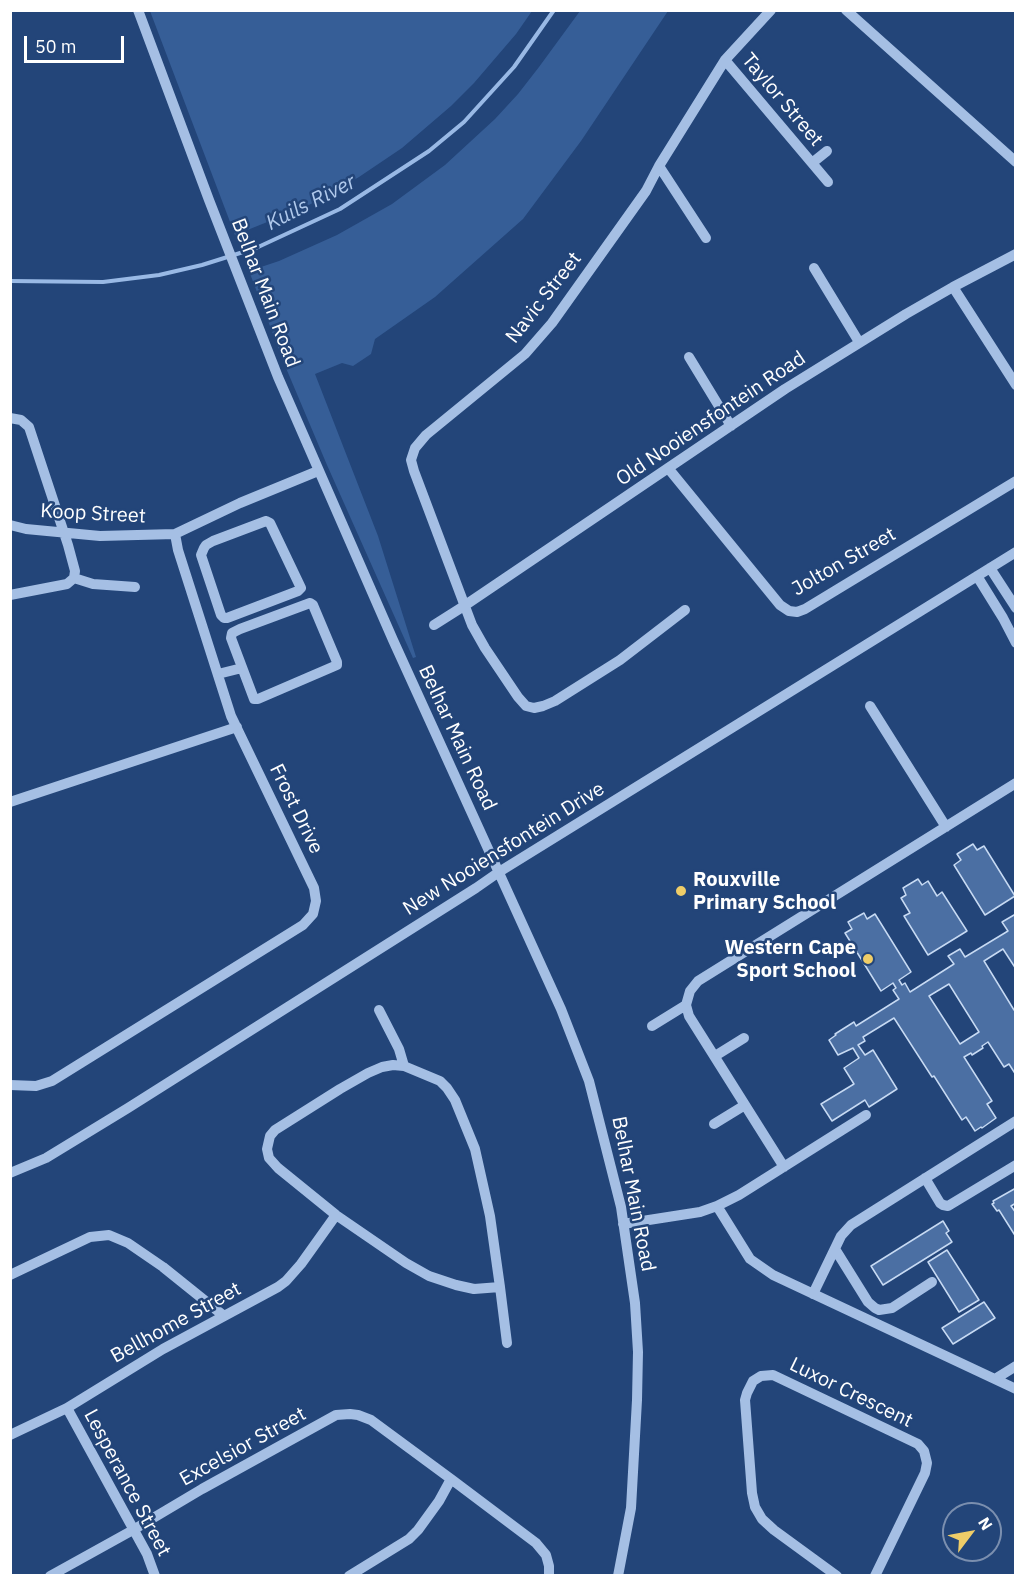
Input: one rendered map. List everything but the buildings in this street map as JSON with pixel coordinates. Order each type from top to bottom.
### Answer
[{"type":"street","name":"Belhar Main Road","points":[[138,10],[255,320],[318,471],[561,1010],[589,1082],[618,1196],[635,1303],[638,1364],[631,1508],[618,1575]]},
{"type":"street","name":"Navic Street","points":[[685,610],[620,660],[555,701],[534,708],[526,706],[485,648],[472,625],[411,460],[415,448],[426,435],[525,354],[552,323],[646,191],[725,60],[771,10]]},
{"type":"street","points":[[846,10],[1016,162]]},
{"type":"street","name":"Taylor Street","points":[[725,60],[828,182]]},
{"type":"street","name":"Taylor Street","points":[[812,163],[827,151]]},
{"type":"street","points":[[659,166],[706,238]]},
{"type":"street","name":"Old Nooiensfontein Road","points":[[434,625],[859,342],[953,287],[1016,254]]},
{"type":"street","points":[[814,268],[859,342]]},
{"type":"street","points":[[953,287],[1016,385]]},
{"type":"street","points":[[689,357],[731,426]]},
{"type":"street","points":[[10,418],[21,420],[29,427],[75,571],[74,578],[67,584],[10,595]]},
{"type":"street","name":"Jolton Street","points":[[669,468],[780,605],[789,611],[797,612],[1016,480]]},
{"type":"street","points":[[175,534],[240,503],[318,471]]},
{"type":"street","points":[[267,521],[301,588],[227,618],[221,615],[219,608],[201,555],[204,548],[213,541],[267,521]]},
{"type":"street","name":"Koop Street","points":[[10,525],[26,529],[100,536],[175,534]]},
{"type":"street","name":"Frost Drive","points":[[10,1085],[36,1086],[52,1081],[303,925],[313,914],[316,901],[314,888],[231,716],[178,550],[175,534]]},
{"type":"street","name":"New Nooiensfontein Drive","points":[[10,1173],[46,1158],[128,1108],[499,872],[1016,552]]},
{"type":"street","points":[[990,567],[1016,608]]},
{"type":"street","points":[[977,576],[1016,644]]},
{"type":"street","points":[[74,578],[93,584],[135,587]]},
{"type":"street","points":[[310,603],[313,605],[337,662],[336,667],[256,700],[252,697],[242,668],[231,638],[232,633],[310,603]]},
{"type":"street","points":[[199,614],[219,608]]},
{"type":"street","points":[[218,674],[242,668]]},
{"type":"street","points":[[870,706],[945,827]]},
{"type":"street","points":[[10,802],[237,727]]},
{"type":"street","points":[[784,1167],[689,1016],[686,1005],[690,991],[698,981],[1016,783]]},
{"type":"street","points":[[652,1026],[686,1005]]},
{"type":"street","points":[[379,1011],[399,1049],[404,1066]]},
{"type":"street","points":[[715,1056],[744,1038]]},
{"type":"street","points":[[500,1287],[474,1289],[456,1285],[429,1276],[406,1263],[336,1215],[278,1168],[269,1158],[267,1149],[270,1136],[275,1130],[330,1095],[382,1067],[404,1066],[440,1081],[455,1100],[475,1149],[490,1216],[500,1287],[507,1343]]},
{"type":"street","points":[[714,1124],[745,1105]]},
{"type":"street","points":[[623,1224],[700,1212],[729,1201],[866,1115]]},
{"type":"street","points":[[813,1294],[841,1236],[851,1225],[1016,1121]]},
{"type":"street","points":[[925,1178],[940,1203],[948,1206],[1016,1165]]},
{"type":"street","points":[[717,1206],[750,1259],[773,1275],[1016,1389]]},
{"type":"street","name":"Bellhome Street","points":[[10,1435],[67,1408],[163,1349],[278,1287],[301,1264],[336,1215]]},
{"type":"street","points":[[10,1275],[90,1237],[109,1235],[128,1244],[163,1267],[224,1316]]},
{"type":"street","points":[[835,1249],[868,1302],[875,1308],[888,1309],[932,1282]]},
{"type":"street","points":[[995,1379],[1016,1366]]},
{"type":"street","name":"Luxor Crescent","points":[[837,1575],[774,1530],[762,1519],[755,1507],[745,1400],[753,1381],[761,1376],[774,1375],[918,1444],[924,1451],[927,1463],[925,1473],[875,1575]]},
{"type":"street","name":"Lesperance Street","points":[[67,1408],[147,1554],[155,1575]]},
{"type":"street","name":"Excelsior Street","points":[[50,1575],[336,1415],[358,1415],[371,1419],[451,1479],[536,1543],[546,1555],[549,1575]]},
{"type":"street","points":[[349,1575],[409,1539],[439,1501],[451,1479]]},
{"type":"shaded area","points":[[150,11],[532,11],[516,34],[474,83],[402,148],[359,177],[307,206],[235,235]]},
{"type":"shaded area","points":[[580,11],[668,11],[581,141],[523,219],[435,297],[375,339],[371,354],[353,366],[342,363],[315,374],[378,536],[416,657],[413,658],[327,465],[286,368],[249,271],[279,261],[337,235],[392,204],[445,165],[495,119],[518,94]]},
{"type":"waterway","name":"Kuils River","points":[[10,281],[103,282],[159,275],[202,265],[256,248],[340,209],[429,151],[464,122],[514,67],[554,10]]},
{"type":"place","name":"Rouxville Primary School","points":[[681,891]]},
{"type":"place","name":"Western Cape Sport School","points":[[868,959]]}]
